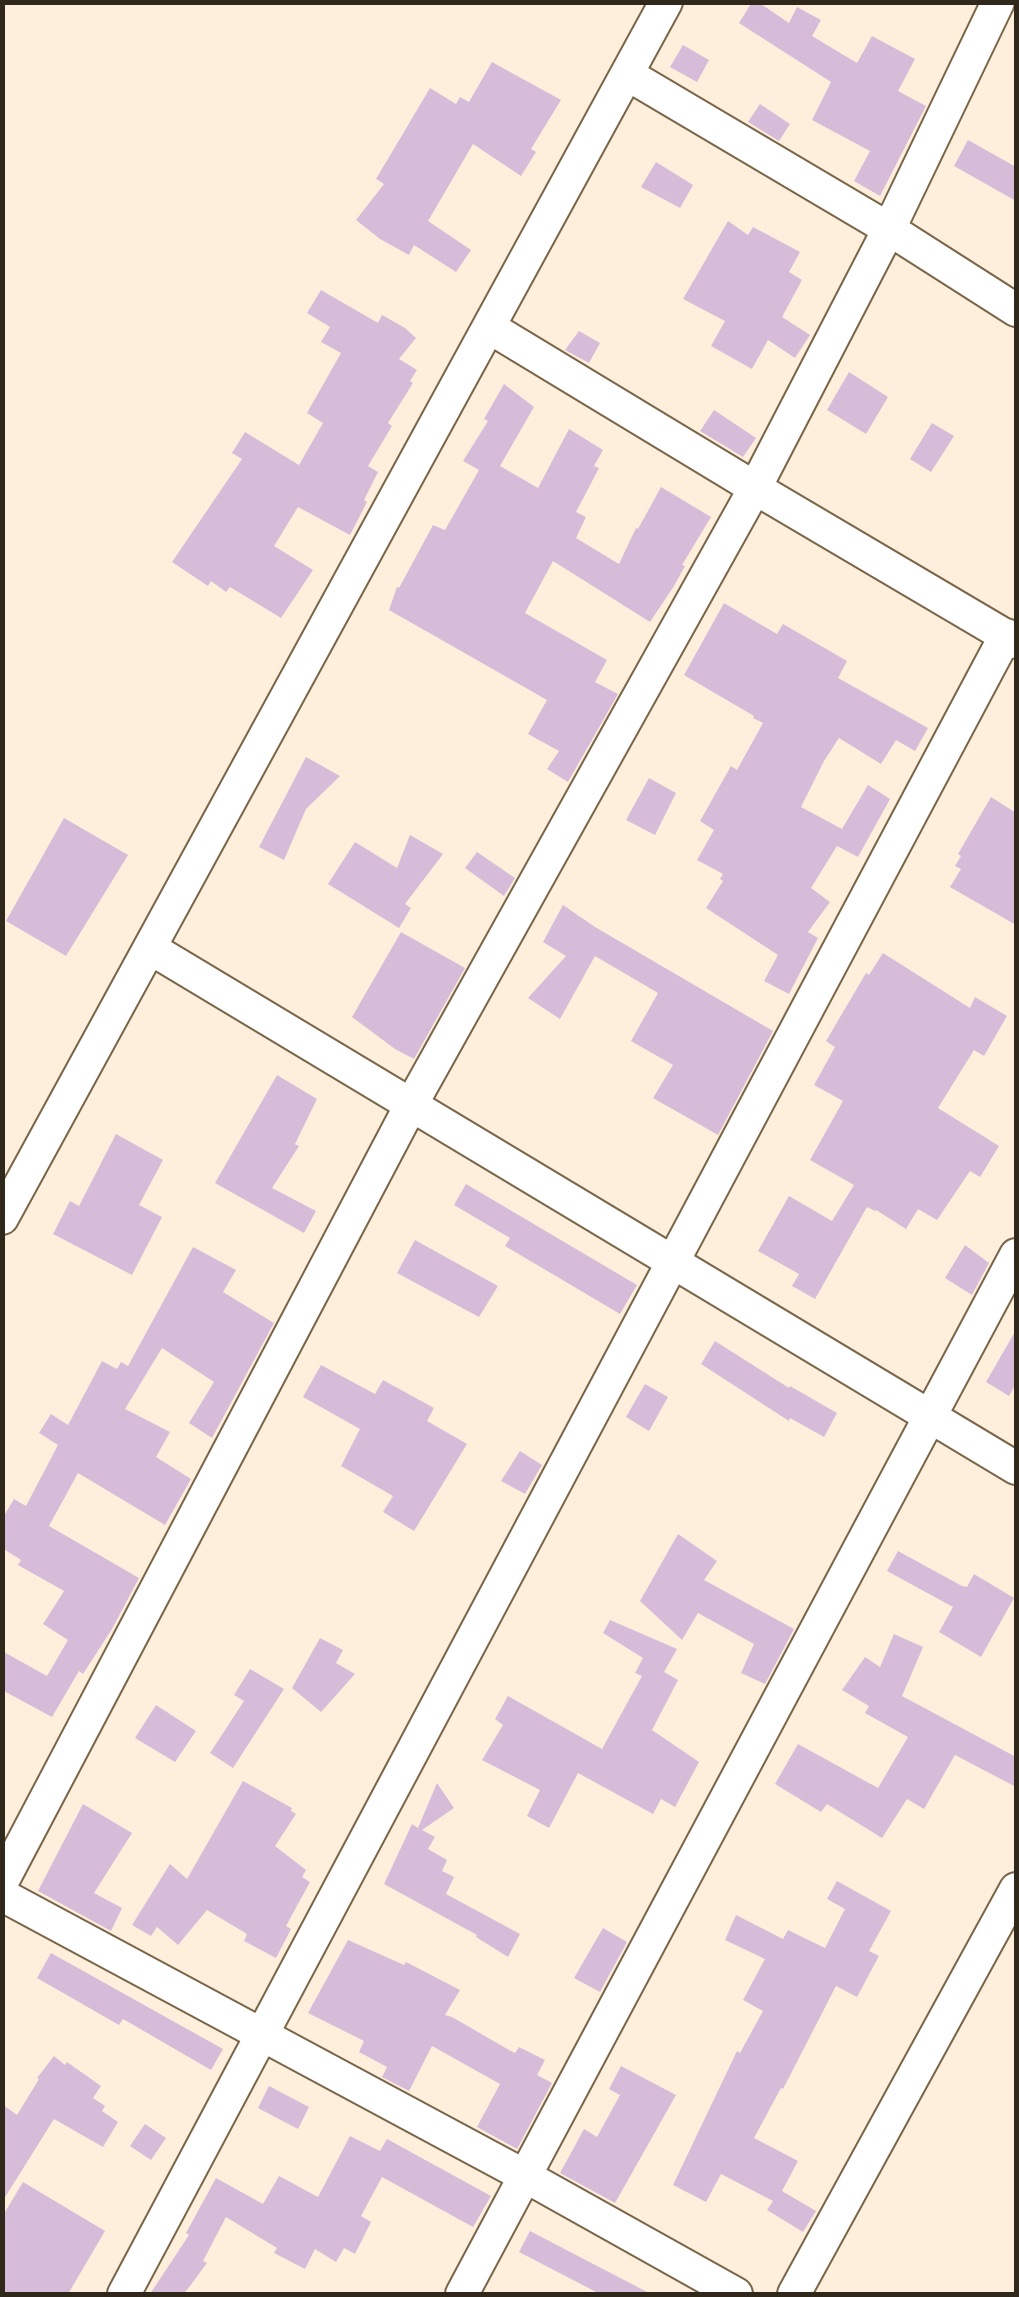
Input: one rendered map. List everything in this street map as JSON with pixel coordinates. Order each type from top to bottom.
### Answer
[{"type":"street","points":[[2,1218],[666,2]]},
{"type":"street","points":[[2,1882],[411,1105],[755,488],[889,229],[998,2]]},
{"type":"street","points":[[627,74],[889,229],[1016,310]]},
{"type":"street","points":[[124,2294],[672,1262],[1011,638],[489,326]]},
{"type":"street","points":[[150,948],[1016,1468]]},
{"type":"street","points":[[462,2294],[1016,1256]]},
{"type":"street","points":[[794,2294],[1016,1889]]},
{"type":"street","points":[[2,1894],[736,2294]]},
{"type":"building","points":[[752,2],[789,23],[797,7],[821,20],[812,36],[857,63],[872,36],[915,59],[898,91],[926,106],[880,196],[854,181],[870,151],[812,120],[831,82],[739,23]]},
{"type":"building","points":[[683,45],[709,60],[697,82],[670,67]]},
{"type":"building","points":[[492,62],[561,100],[531,149],[536,152],[521,176],[473,144],[428,221],[471,250],[456,272],[414,245],[409,255],[356,220],[384,184],[376,179],[430,88],[456,104],[460,97],[469,102]]},
{"type":"building","points":[[760,104],[790,124],[779,141],[748,122]]},
{"type":"building","points":[[968,140],[1016,167],[1016,201],[954,166]]},
{"type":"building","points":[[656,162],[693,185],[680,208],[641,187]]},
{"type":"building","points":[[728,221],[748,235],[753,227],[800,252],[789,272],[802,280],[782,317],[810,335],[795,358],[768,340],[752,369],[711,346],[725,321],[683,299]]},
{"type":"building","points":[[321,290],[378,323],[382,315],[405,328],[416,338],[399,359],[417,370],[388,423],[392,426],[368,466],[378,472],[350,535],[298,507],[274,546],[313,570],[281,618],[230,587],[226,592],[211,581],[208,586],[172,562],[242,459],[232,453],[245,432],[299,465],[323,423],[307,413],[341,353],[321,342],[330,327],[307,313]]},
{"type":"building","points":[[579,331],[600,343],[589,363],[565,350]]},
{"type":"building","points":[[849,372],[888,397],[866,434],[827,410]]},
{"type":"building","points":[[504,384],[534,407],[500,466],[538,488],[569,429],[603,450],[594,466],[599,468],[576,512],[586,517],[576,538],[619,564],[661,487],[711,517],[650,622],[553,561],[525,613],[607,660],[595,682],[618,694],[568,782],[547,769],[559,751],[528,734],[547,700],[389,610],[397,587],[433,525],[445,530],[479,470],[463,461],[488,421],[484,419]]},
{"type":"building","points":[[714,410],[756,438],[743,457],[700,431]]},
{"type":"building","points":[[932,423],[954,436],[931,472],[910,459]]},
{"type":"building","points":[[724,603],[777,634],[783,624],[847,661],[838,678],[928,728],[915,751],[896,740],[881,764],[839,738],[824,761],[801,807],[842,829],[868,785],[890,799],[858,857],[837,846],[811,888],[830,902],[808,932],[818,938],[789,994],[764,981],[778,955],[706,908],[723,881],[723,874],[697,860],[714,830],[700,821],[731,766],[737,770],[763,723],[684,675]]},
{"type":"building","points":[[306,757],[340,776],[306,809],[284,860],[259,847]]},
{"type":"building","points":[[649,778],[676,793],[655,835],[626,820]]},
{"type":"building","points":[[991,797],[1016,813],[1016,925],[950,887],[961,869],[955,866],[961,856],[958,854]]},
{"type":"building","points":[[64,818],[128,855],[66,956],[6,921]]},
{"type":"building","points":[[410,835],[443,854],[405,904],[411,908],[399,928],[328,884],[355,842],[397,868]]},
{"type":"building","points":[[477,852],[515,878],[504,896],[465,868]]},
{"type":"building","points":[[563,905],[773,1031],[718,1135],[653,1098],[673,1065],[631,1041],[658,993],[595,956],[560,1019],[528,998],[566,956],[543,942]]},
{"type":"building","points":[[401,932],[465,968],[414,1059],[352,1017]]},
{"type":"building","points":[[883,953],[970,1008],[975,997],[1007,1016],[984,1056],[974,1050],[938,1108],[999,1146],[980,1177],[970,1171],[937,1220],[918,1209],[906,1229],[867,1207],[815,1299],[792,1286],[799,1274],[758,1251],[789,1196],[832,1221],[854,1185],[810,1160],[843,1101],[814,1085],[835,1047],[826,1041],[866,973],[869,975]]},
{"type":"building","points":[[277,1075],[317,1099],[295,1144],[299,1146],[272,1188],[316,1211],[304,1233],[215,1183]]},
{"type":"building","points":[[116,1134],[163,1160],[139,1205],[162,1217],[132,1275],[53,1234],[70,1201],[79,1206]]},
{"type":"building","points":[[466,1184],[637,1285],[620,1314],[505,1246],[510,1238],[454,1205]]},
{"type":"building","points":[[415,1240],[498,1286],[479,1317],[397,1273]]},
{"type":"building","points":[[965,1245],[989,1263],[972,1295],[945,1278]]},
{"type":"building","points":[[193,1247],[236,1270],[223,1292],[274,1323],[212,1438],[189,1423],[214,1382],[162,1348],[125,1409],[170,1432],[156,1457],[191,1479],[165,1525],[78,1473],[49,1526],[139,1578],[112,1629],[83,1674],[79,1671],[52,1717],[2,1690],[2,1651],[47,1676],[68,1640],[43,1624],[64,1591],[18,1565],[21,1560],[2,1548],[2,1519],[14,1499],[26,1506],[58,1445],[39,1433],[51,1414],[68,1425],[102,1361],[117,1369],[121,1362],[128,1366]]},
{"type":"building","points":[[1016,1330],[1016,1384],[1009,1396],[986,1382]]},
{"type":"building","points":[[715,1341],[837,1413],[824,1437],[790,1418],[789,1421],[701,1364]]},
{"type":"building","points":[[321,1365],[375,1394],[383,1380],[434,1408],[427,1421],[467,1444],[414,1531],[383,1512],[393,1496],[341,1466],[360,1429],[303,1397]]},
{"type":"building","points":[[645,1384],[668,1397],[649,1431],[626,1417]]},
{"type":"building","points":[[520,1451],[542,1465],[525,1494],[501,1481]]},
{"type":"building","points":[[678,1534],[717,1561],[704,1580],[794,1629],[765,1684],[741,1673],[754,1644],[698,1613],[682,1640],[640,1601]]},
{"type":"building","points":[[898,1551],[962,1586],[967,1587],[974,1574],[1014,1598],[981,1657],[939,1632],[953,1607],[887,1571]]},
{"type":"building","points":[[610,1620],[677,1649],[664,1672],[678,1680],[652,1730],[699,1762],[675,1807],[661,1799],[653,1814],[578,1773],[549,1828],[527,1816],[540,1790],[482,1760],[503,1725],[495,1719],[508,1696],[602,1749],[642,1676],[635,1673],[643,1658],[603,1633]]},
{"type":"building","points":[[894,1634],[923,1647],[902,1696],[1016,1757],[1016,1787],[955,1755],[924,1809],[907,1799],[882,1838],[827,1804],[821,1812],[775,1784],[798,1744],[878,1788],[908,1737],[865,1713],[869,1706],[842,1690],[865,1657],[880,1667]]},
{"type":"building","points":[[320,1638],[343,1650],[336,1663],[355,1674],[321,1712],[292,1688]]},
{"type":"building","points":[[250,1669],[284,1689],[233,1768],[210,1753],[244,1701],[234,1695]]},
{"type":"building","points":[[156,1705],[196,1731],[175,1762],[135,1738]]},
{"type":"building","points":[[243,1781],[296,1814],[275,1846],[306,1870],[302,1877],[310,1882],[286,1926],[291,1929],[276,1958],[244,1941],[247,1934],[207,1910],[178,1945],[157,1927],[151,1936],[132,1925],[170,1864],[187,1879]]},
{"type":"building","points":[[437,1783],[454,1808],[422,1830],[435,1837],[428,1849],[447,1860],[442,1871],[454,1877],[446,1894],[520,1934],[508,1957],[477,1935],[384,1884],[412,1824],[418,1828]]},
{"type":"building","points":[[83,1804],[132,1833],[94,1893],[122,1908],[111,1931],[38,1891]]},
{"type":"building","points":[[837,1881],[891,1911],[869,1951],[879,1956],[857,1997],[836,1986],[754,2138],[798,2161],[782,2191],[816,2211],[803,2232],[767,2210],[773,2201],[721,2174],[706,2202],[673,2185],[737,2051],[740,2053],[763,2011],[743,2000],[765,1959],[725,1940],[736,1915],[783,1939],[788,1930],[825,1948],[845,1909],[827,1899]]},
{"type":"building","points":[[603,1928],[627,1942],[600,1992],[574,1978]]},
{"type":"building","points":[[348,1940],[404,1965],[406,1962],[460,1990],[445,2015],[515,2053],[519,2047],[545,2060],[537,2075],[552,2083],[517,2149],[477,2127],[500,2084],[432,2046],[409,2091],[382,2077],[387,2067],[359,2052],[364,2041],[308,2013]]},
{"type":"building","points":[[51,1953],[223,2049],[211,2070],[123,2019],[119,2025],[37,1978]]},
{"type":"building","points":[[54,2056],[101,2086],[93,2098],[105,2106],[102,2111],[118,2122],[103,2147],[54,2119],[2,2202],[2,2104],[17,2115]]},
{"type":"building","points":[[621,2066],[676,2095],[615,2203],[560,2173],[584,2129],[597,2137],[620,2095],[609,2089]]},
{"type":"building","points":[[269,2086],[309,2107],[298,2129],[258,2108]]},
{"type":"building","points":[[145,2124],[166,2138],[151,2160],[130,2146]]},
{"type":"building","points":[[350,2136],[380,2151],[387,2139],[491,2196],[473,2227],[382,2177],[361,2216],[371,2222],[355,2254],[344,2248],[336,2262],[315,2249],[305,2269],[274,2253],[277,2248],[226,2217],[203,2261],[207,2263],[184,2294],[150,2294],[189,2235],[186,2233],[216,2178],[263,2204],[279,2176],[318,2197]]},
{"type":"building","points":[[23,2182],[105,2231],[68,2294],[2,2294],[2,2217]]},
{"type":"building","points":[[530,2231],[651,2294],[600,2294],[519,2252]]}]
